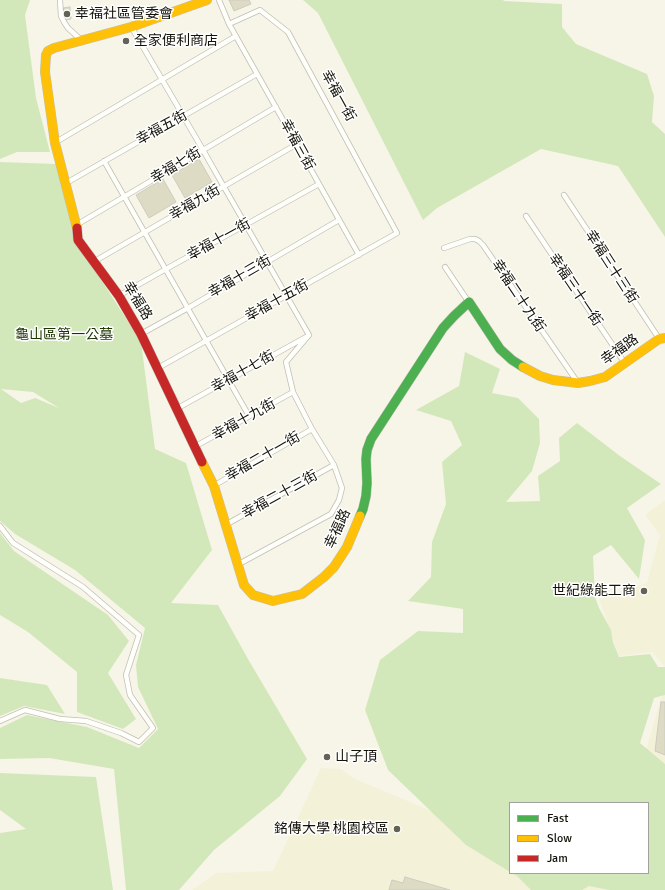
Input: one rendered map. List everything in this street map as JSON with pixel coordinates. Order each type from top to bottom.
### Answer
[{"type":"street","points":[[82,41],[131,27],[207,0]]},
{"type":"street","name":"幸福路","points":[[82,41],[48,50],[46,55],[45,72],[55,143],[77,224],[78,240],[119,296],[141,334],[214,486],[244,585],[253,595],[273,601],[302,594],[334,567],[347,547],[363,509],[367,483],[367,450],[371,439],[443,328],[469,302],[500,349],[512,360],[525,368],[540,376],[553,380],[578,383],[605,377],[662,338]]},
{"type":"lane","points":[[60,0],[61,16],[64,22],[82,41]]},
{"type":"lane","name":"幸福三街","points":[[219,0],[229,24],[359,255]]},
{"type":"lane","name":"幸福一街","points":[[229,24],[260,10],[288,32],[397,233]]},
{"type":"lane","points":[[131,27],[309,335],[286,362],[292,392],[334,465],[342,488],[339,500],[331,514],[238,565]]},
{"type":"lane","points":[[55,143],[236,36]]},
{"type":"lane","name":"幸福五街","points":[[66,183],[257,74]]},
{"type":"lane","name":"幸福七街","points":[[77,224],[276,107]]},
{"type":"lane","name":"幸福九街","points":[[94,262],[297,144]]},
{"type":"lane","points":[[104,161],[249,416]]},
{"type":"lane","name":"幸福十一街","points":[[119,296],[319,184]]},
{"type":"lane","name":"幸福三十三街","points":[[564,195],[662,338]]},
{"type":"lane","name":"幸福三十一街","points":[[526,216],[625,364]]},
{"type":"lane","name":"幸福十三街","points":[[141,334],[339,220]]},
{"type":"lane","name":"幸福十五街","points":[[157,369],[397,233]]},
{"type":"lane","name":"幸福二十九街","points":[[444,248],[470,239],[475,239],[483,245],[578,383]]},
{"type":"lane","points":[[445,267],[469,302]]},
{"type":"lane","name":"幸福十七街","points":[[176,409],[309,335]]},
{"type":"lane","name":"幸福十九街","points":[[195,447],[292,392]]},
{"type":"lane","name":"幸福二十一街","points":[[214,486],[312,429]]},
{"type":"lane","name":"幸福二十三街","points":[[226,525],[334,465]]},
{"type":"lane","points":[[0,526],[13,543],[82,587],[139,635],[126,675],[130,695],[153,728],[139,742],[121,733],[86,721],[60,719],[25,710],[0,721]]},
{"type":"shaded area","name":"世紀綠能工商","points":[[665,500],[665,667],[652,652],[619,656],[599,599],[647,583],[660,535],[645,515]]},
{"type":"shaded area","points":[[665,692],[665,811],[649,804],[649,802],[633,796],[661,698]]},
{"type":"shaded area","name":"銘傳大學 桃園校區","points":[[321,768],[341,769],[353,778],[429,810],[493,828],[509,829],[509,874],[649,874],[665,890],[192,890],[216,873],[273,871]]},
{"type":"green space","points":[[0,0],[30,0],[25,15],[36,98],[50,152],[17,152],[0,159]]},
{"type":"green space","points":[[303,0],[503,0],[562,4],[562,27],[576,44],[647,74],[654,96],[652,122],[665,134],[665,237],[618,166],[541,149],[437,208],[423,220],[318,13]]},
{"type":"green space","name":"龜山區第一公墓","points":[[0,162],[57,164],[91,264],[141,342],[155,449],[186,463],[212,550],[171,603],[218,605],[307,759],[280,796],[214,850],[179,890],[126,890],[114,769],[49,758],[0,759],[0,728],[27,715],[87,727],[139,748],[158,729],[138,687],[136,665],[145,628],[75,570],[15,534],[0,521]],"holes":[[[1,389],[33,392],[59,408],[35,398],[21,403]]]},
{"type":"green space","points":[[465,352],[500,369],[492,393],[518,398],[539,419],[540,443],[532,471],[506,502],[540,501],[538,476],[560,461],[559,438],[577,423],[620,456],[661,484],[627,508],[645,540],[639,579],[611,545],[593,556],[595,597],[611,630],[613,642],[619,657],[650,654],[658,667],[665,667],[665,695],[654,698],[640,743],[665,764],[665,890],[609,890],[589,886],[582,890],[531,890],[513,874],[649,874],[649,802],[509,802],[509,871],[466,845],[388,770],[365,710],[380,660],[418,631],[463,633],[463,609],[408,601],[431,577],[432,542],[446,504],[442,462],[462,445],[451,421],[416,410],[459,386]]},
{"type":"green space","points":[[0,533],[14,551],[108,615],[129,641],[108,673],[136,719],[123,729],[77,712],[77,672],[28,632],[0,615]]},
{"type":"green space","points":[[0,678],[47,685],[65,714],[24,706],[0,716]]},
{"type":"green space","points":[[0,773],[96,777],[113,890],[0,890],[0,833],[26,829],[0,810]]},
{"type":"building","points":[[229,0],[249,0],[251,4],[234,11]]},
{"type":"building","name":"幸福社區管委會","points":[[70,7],[71,19],[64,20],[63,8]]},
{"type":"building","points":[[199,159],[212,182],[185,198],[172,175]]},
{"type":"building","points":[[163,179],[176,202],[149,218],[136,195]]},
{"type":"building","points":[[661,702],[665,702],[665,755],[655,751]]},
{"type":"building","points":[[405,877],[450,890],[389,890],[392,880],[403,883]]},
{"type":"traffic: fast","points":[[360,516],[366,496],[366,459],[367,450],[371,439],[443,328],[469,302],[500,349],[512,360],[523,367]]},
{"type":"traffic: slow","points":[[77,228],[55,143],[45,72],[46,55],[48,51],[54,48],[131,27],[207,0]]},
{"type":"traffic: slow","points":[[523,367],[540,376],[553,380],[578,383],[590,381],[605,377],[659,339],[665,338]]},
{"type":"traffic: slow","points":[[202,462],[214,486],[244,585],[253,595],[273,601],[302,594],[334,567],[347,547],[360,516]]},
{"type":"traffic: jam","points":[[77,228],[78,240],[119,296],[141,334],[202,462]]},
{"type":"place","name":"幸福社區管委會","points":[[67,14]]},
{"type":"place","name":"全家便利商店","points":[[126,41]]},
{"type":"place","name":"世紀綠能工商","points":[[644,591]]},
{"type":"place","name":"山子頂","points":[[327,757]]},
{"type":"place","name":"銘傳大學 桃園校區","points":[[397,829]]}]
